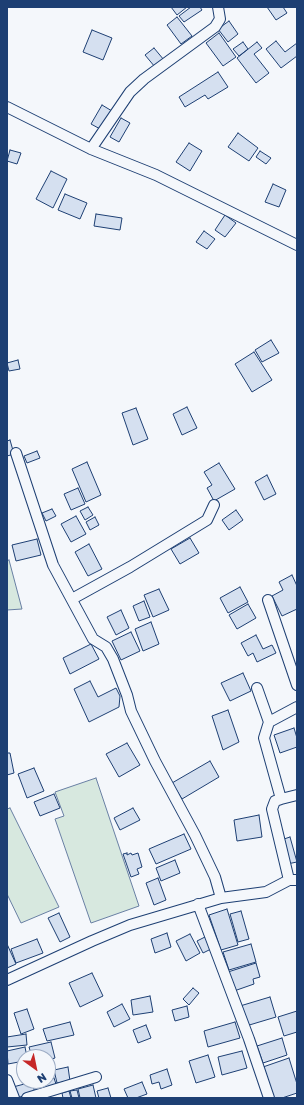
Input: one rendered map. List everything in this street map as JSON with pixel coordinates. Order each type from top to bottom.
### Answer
[{"type":"street","points":[[92,149],[130,92],[144,79],[215,27],[220,19],[218,7]]},
{"type":"street","points":[[7,107],[92,149],[156,175],[297,245]]},
{"type":"street","points":[[16,453],[53,565],[93,640],[106,647],[114,659],[131,711],[215,877],[221,898]]},
{"type":"street","points":[[72,599],[130,567],[207,520],[214,505]]},
{"type":"street","points":[[268,600],[297,685]]},
{"type":"street","points":[[257,688],[269,722],[264,738],[281,799]]},
{"type":"street","points":[[269,722],[297,707]]},
{"type":"street","points":[[7,980],[92,940],[130,925],[221,898],[266,892],[293,880],[272,809],[275,801],[297,795]]},
{"type":"street","points":[[198,904],[249,1039],[269,1098]]},
{"type":"street","points":[[27,1098],[96,1078]]},
{"type":"street","points":[[7,1080],[14,1098]]},
{"type":"shaded area","points":[[9,560],[22,609],[7,610],[7,561]]},
{"type":"shaded area","points":[[96,778],[139,906],[91,923],[55,819],[64,816],[55,792]]},
{"type":"shaded area","points":[[10,808],[59,907],[21,923],[7,894],[7,809]]},
{"type":"building","points":[[171,7],[187,7],[177,15]]},
{"type":"building","points":[[191,7],[200,7],[202,10],[184,22],[179,16]]},
{"type":"building","points":[[267,7],[283,7],[287,13],[276,20]]},
{"type":"building","points":[[177,17],[192,36],[181,44],[167,25]]},
{"type":"building","points":[[229,21],[238,34],[228,42],[218,29]]},
{"type":"building","points":[[92,30],[112,38],[103,60],[83,52]]},
{"type":"building","points":[[219,33],[236,57],[223,66],[206,43]]},
{"type":"building","points":[[276,41],[285,52],[297,43],[297,56],[281,68],[266,49]]},
{"type":"building","points":[[243,42],[248,49],[239,56],[233,49]]},
{"type":"building","points":[[257,42],[262,48],[254,54],[269,73],[256,83],[237,58]]},
{"type":"building","points":[[154,48],[164,60],[155,67],[145,55]]},
{"type":"building","points":[[218,72],[228,87],[208,99],[205,95],[185,107],[179,97]]},
{"type":"building","points":[[102,105],[112,111],[102,130],[91,124]]},
{"type":"building","points":[[121,118],[130,123],[119,142],[110,137]]},
{"type":"building","points":[[238,133],[258,148],[249,161],[228,147]]},
{"type":"building","points":[[189,143],[202,151],[190,171],[176,162]]},
{"type":"building","points":[[10,150],[21,153],[17,164],[7,161]]},
{"type":"building","points":[[260,151],[271,158],[266,164],[256,157]]},
{"type":"building","points":[[51,171],[67,179],[53,208],[36,199]]},
{"type":"building","points":[[273,184],[286,190],[279,207],[265,202]]},
{"type":"building","points":[[65,194],[87,203],[80,219],[58,210]]},
{"type":"building","points":[[96,214],[122,218],[120,230],[94,226]]},
{"type":"building","points":[[225,215],[236,223],[225,237],[215,230]]},
{"type":"building","points":[[204,231],[215,239],[207,249],[196,242]]},
{"type":"building","points":[[271,340],[279,353],[262,362],[255,350]]},
{"type":"building","points":[[254,352],[272,380],[252,392],[235,364]]},
{"type":"building","points":[[18,360],[20,369],[9,371],[7,363]]},
{"type":"building","points":[[187,407],[197,428],[182,435],[173,414]]},
{"type":"building","points":[[136,408],[148,439],[133,445],[122,413]]},
{"type":"building","points":[[10,440],[14,454],[7,456],[7,441]]},
{"type":"building","points":[[37,451],[40,458],[27,463],[24,456]]},
{"type":"building","points":[[87,462],[101,495],[86,502],[72,469]]},
{"type":"building","points":[[219,463],[235,489],[214,501],[207,488],[212,485],[204,472]]},
{"type":"building","points":[[267,475],[276,494],[264,500],[255,482]]},
{"type":"building","points":[[78,488],[85,504],[71,510],[64,494]]},
{"type":"building","points":[[88,507],[93,515],[85,520],[80,511]]},
{"type":"building","points":[[52,509],[56,516],[46,521],[42,513]]},
{"type":"building","points":[[236,510],[243,520],[229,530],[222,520]]},
{"type":"building","points":[[76,516],[86,534],[71,542],[61,524]]},
{"type":"building","points":[[95,517],[99,525],[90,530],[86,522]]},
{"type":"building","points":[[190,538],[199,553],[180,564],[171,549]]},
{"type":"building","points":[[37,539],[41,555],[16,561],[12,545]]},
{"type":"building","points":[[89,544],[102,569],[88,576],[75,552]]},
{"type":"building","points":[[292,575],[297,586],[297,609],[282,616],[272,596],[283,590],[279,582]]},
{"type":"building","points":[[240,587],[248,602],[228,613],[220,598]]},
{"type":"building","points":[[159,589],[169,610],[153,617],[144,595]]},
{"type":"building","points":[[144,601],[150,617],[139,621],[133,606]]},
{"type":"building","points":[[248,604],[256,618],[237,629],[229,615]]},
{"type":"building","points":[[121,610],[129,628],[116,635],[107,617]]},
{"type":"building","points":[[151,622],[159,644],[143,651],[135,629]]},
{"type":"building","points":[[131,632],[140,651],[121,660],[112,641]]},
{"type":"building","points":[[256,635],[263,649],[272,645],[276,653],[257,662],[253,653],[248,656],[241,643]]},
{"type":"building","points":[[91,644],[99,659],[70,674],[63,658]]},
{"type":"building","points":[[243,673],[251,691],[230,701],[221,683]]},
{"type":"building","points":[[90,681],[98,697],[116,688],[120,696],[119,707],[89,722],[74,689]]},
{"type":"building","points":[[228,710],[239,742],[223,750],[212,716]]},
{"type":"building","points":[[294,728],[297,738],[297,747],[280,753],[274,735]]},
{"type":"building","points":[[127,743],[140,765],[119,777],[106,754]]},
{"type":"building","points":[[7,753],[10,753],[14,773],[7,775]]},
{"type":"building","points":[[210,761],[219,777],[182,799],[172,783]]},
{"type":"building","points":[[34,768],[44,791],[27,798],[18,774]]},
{"type":"building","points":[[54,794],[60,808],[40,816],[34,802]]},
{"type":"building","points":[[133,808],[140,820],[120,830],[114,818]]},
{"type":"building","points":[[259,815],[262,837],[237,841],[234,820]]},
{"type":"building","points":[[184,834],[191,849],[156,864],[149,849]]},
{"type":"building","points":[[290,837],[297,862],[287,864],[281,840]]},
{"type":"building","points":[[127,853],[127,855],[131,853],[132,855],[138,853],[142,867],[137,869],[139,874],[131,877],[123,854]]},
{"type":"building","points":[[175,860],[180,873],[161,881],[156,868]]},
{"type":"building","points":[[158,878],[166,900],[154,905],[146,883]]},
{"type":"building","points":[[227,909],[238,945],[221,950],[209,915]]},
{"type":"building","points":[[241,911],[249,939],[238,942],[230,914]]},
{"type":"building","points":[[59,913],[70,937],[60,942],[48,918]]},
{"type":"building","points":[[167,933],[171,947],[155,953],[151,939]]},
{"type":"building","points":[[190,934],[200,953],[186,961],[176,941]]},
{"type":"building","points":[[205,937],[211,949],[203,953],[197,941]]},
{"type":"building","points":[[37,939],[43,953],[16,963],[11,949]]},
{"type":"building","points":[[7,944],[16,964],[7,968]]},
{"type":"building","points":[[251,944],[256,962],[229,970],[223,952]]},
{"type":"building","points":[[256,963],[260,977],[253,979],[254,984],[234,991],[228,972]]},
{"type":"building","points":[[92,973],[103,996],[80,1007],[69,983]]},
{"type":"building","points":[[193,988],[199,993],[189,1005],[183,999]]},
{"type":"building","points":[[150,996],[153,1012],[133,1015],[131,1000]]},
{"type":"building","points":[[270,997],[276,1017],[246,1026],[240,1006]]},
{"type":"building","points":[[122,1004],[130,1019],[114,1027],[107,1012]]},
{"type":"building","points":[[187,1006],[189,1017],[175,1021],[172,1010]]},
{"type":"building","points":[[27,1009],[34,1029],[21,1034],[14,1013]]},
{"type":"building","points":[[297,1011],[297,1032],[284,1036],[278,1017]]},
{"type":"building","points":[[70,1022],[74,1035],[47,1041],[43,1029]]},
{"type":"building","points":[[235,1022],[240,1038],[208,1047],[204,1031]]},
{"type":"building","points":[[146,1025],[151,1038],[138,1043],[133,1030]]},
{"type":"building","points":[[26,1034],[27,1045],[7,1047],[7,1037]]},
{"type":"building","points":[[282,1038],[287,1055],[263,1063],[257,1046]]},
{"type":"building","points":[[51,1042],[53,1049],[30,1049],[29,1047]]},
{"type":"building","points":[[16,1049],[16,1062],[8,1064],[7,1051]]},
{"type":"building","points":[[242,1051],[247,1068],[222,1075],[218,1057]]},
{"type":"building","points":[[208,1055],[215,1077],[196,1083],[189,1061]]},
{"type":"building","points":[[289,1058],[297,1084],[297,1093],[282,1098],[273,1098],[263,1067]]},
{"type":"building","points":[[68,1067],[70,1081],[57,1083],[56,1070]]},
{"type":"building","points":[[167,1069],[172,1085],[161,1089],[159,1082],[152,1084],[150,1075]]},
{"type":"building","points":[[142,1082],[147,1094],[136,1098],[128,1098],[124,1089]]},
{"type":"building","points":[[93,1085],[96,1098],[80,1098],[78,1089]]},
{"type":"building","points":[[16,1086],[16,1089],[34,1089],[35,1093],[16,1098],[13,1087]]},
{"type":"building","points":[[108,1088],[111,1098],[99,1098],[97,1091]]},
{"type":"building","points":[[37,1089],[49,1089],[38,1092]]},
{"type":"building","points":[[77,1090],[79,1098],[72,1098],[70,1091]]},
{"type":"building","points":[[69,1091],[71,1098],[63,1098],[62,1093]]}]
